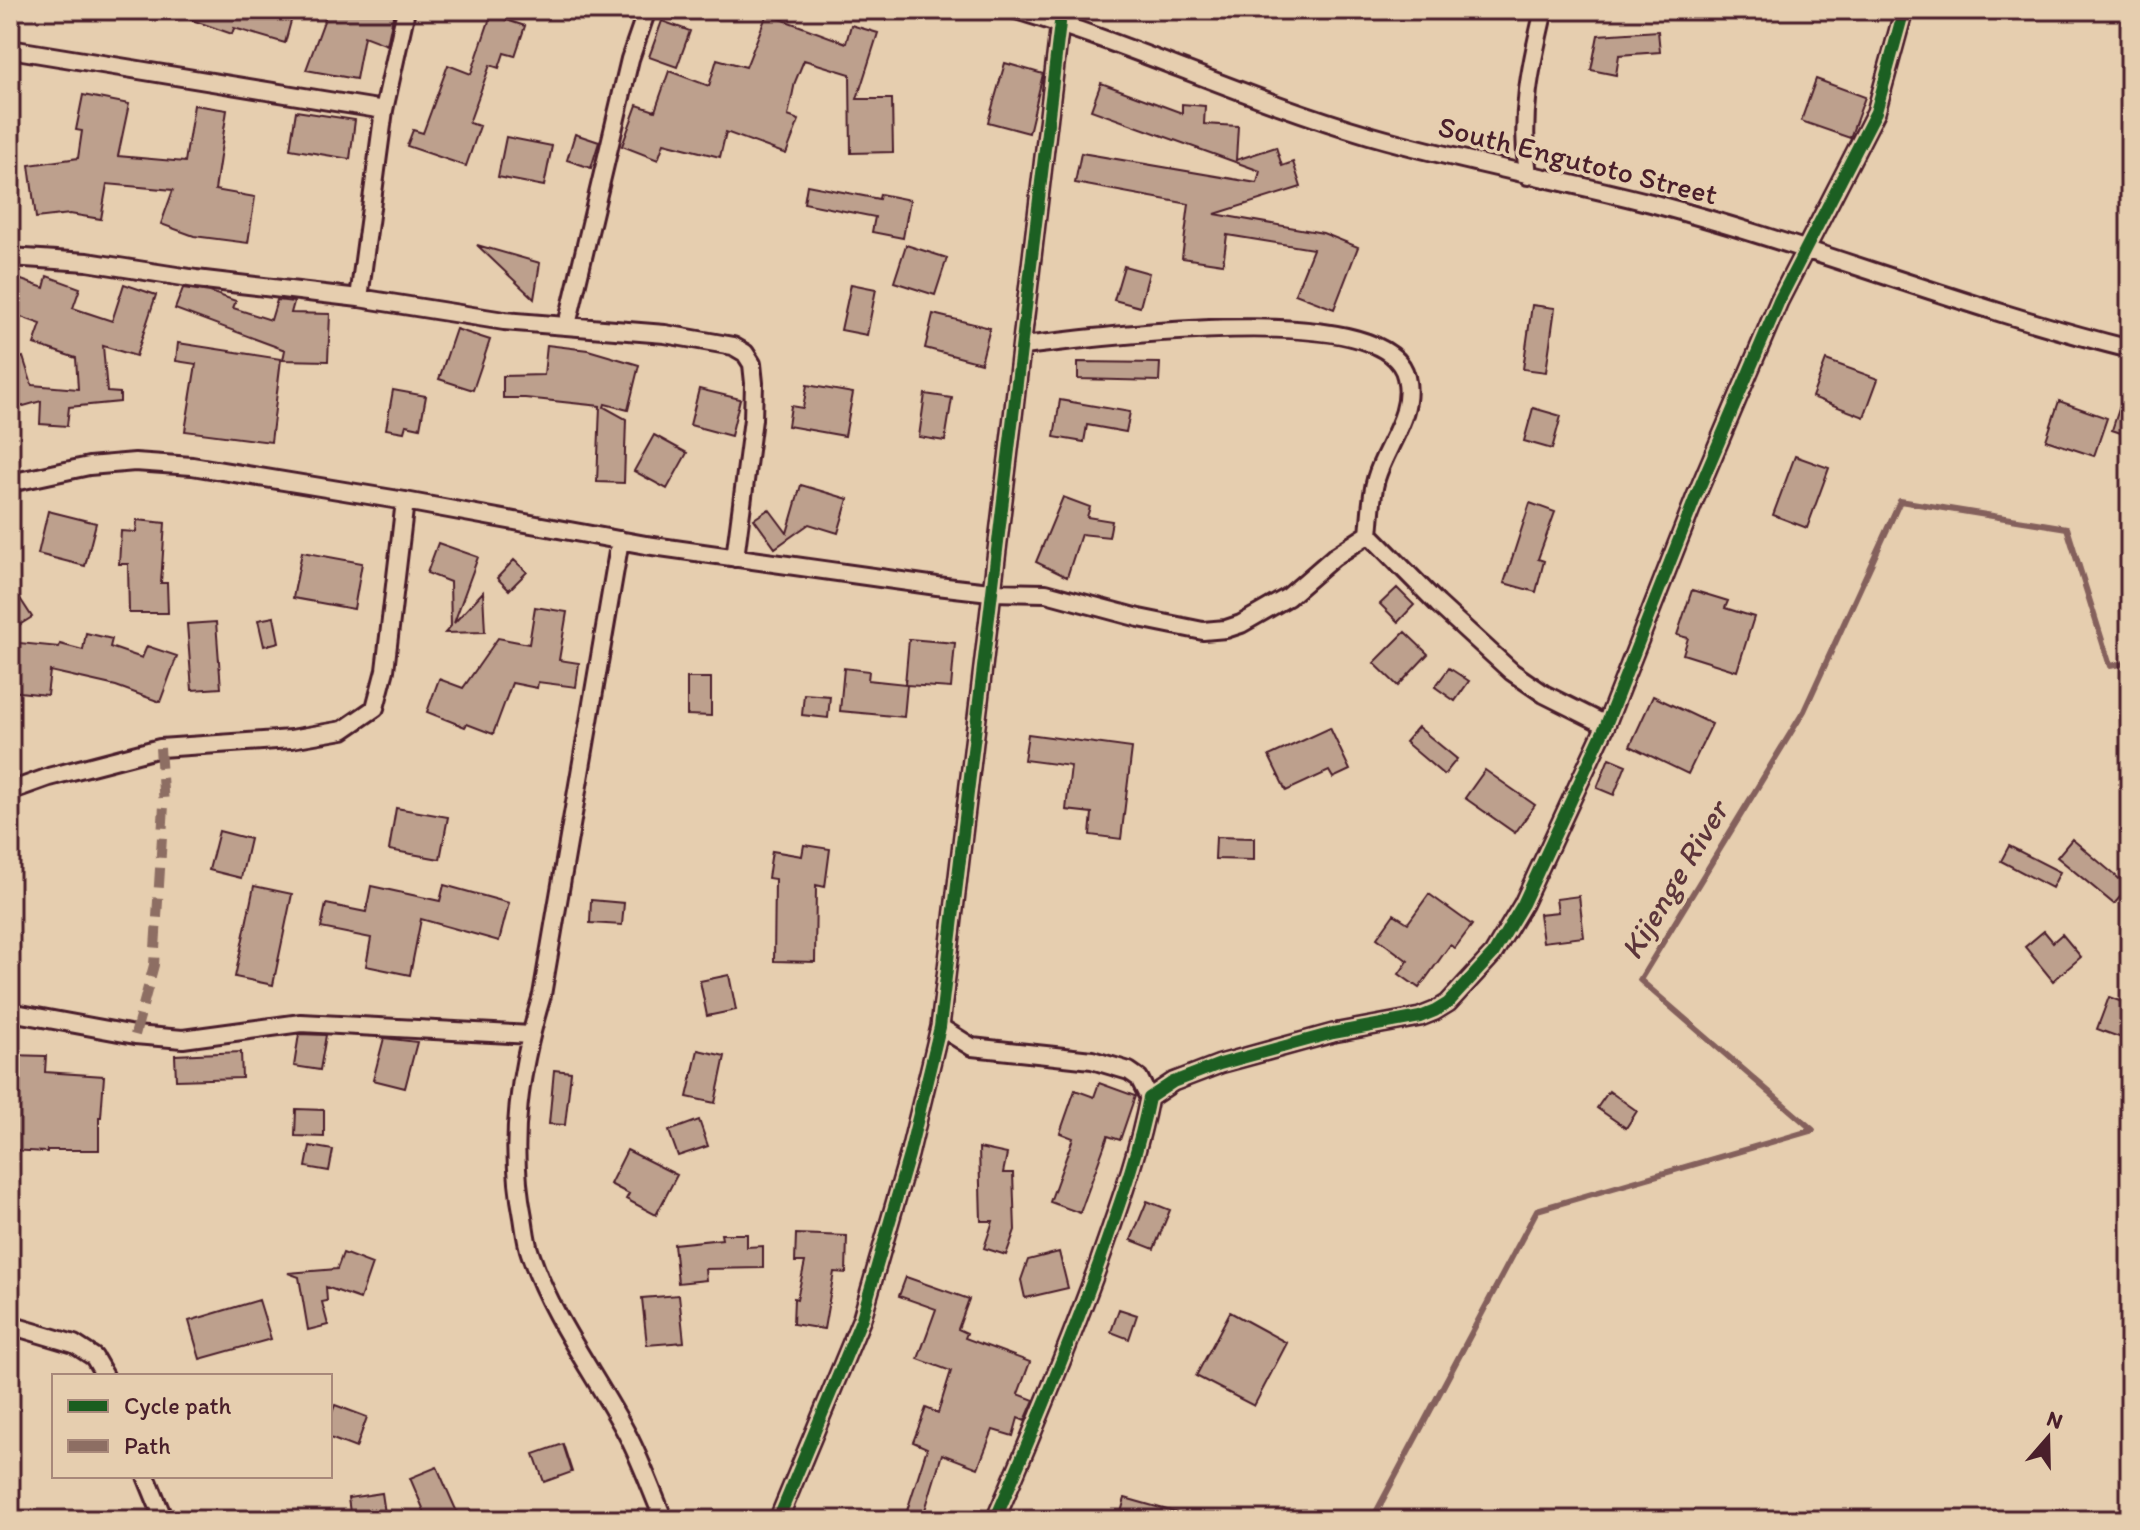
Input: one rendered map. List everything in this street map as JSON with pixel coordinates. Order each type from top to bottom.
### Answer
[{"type":"street","points":[[359,298],[384,110],[406,10]]},
{"type":"street","points":[[567,325],[630,59],[647,10]]},
{"type":"street","name":"South Engutoto Street","points":[[1016,10],[1060,23],[1275,104],[1369,135],[1651,204],[1982,307],[2130,349]]},
{"type":"street","points":[[1528,176],[1524,141],[1525,105],[1544,10]]},
{"type":"street","points":[[1149,1098],[1173,1082],[1220,1064],[1333,1033],[1420,1017],[1448,1003],[1493,954],[1523,904],[1606,725],[1696,496],[1779,301],[1876,112],[1904,10]]},
{"type":"street","points":[[778,1520],[862,1318],[909,1155],[940,1027],[1060,23]]},
{"type":"street","points":[[10,49],[384,110]]},
{"type":"street","points":[[10,257],[87,262],[196,279],[359,298],[504,321],[567,325],[733,346],[745,353],[752,364],[754,407],[735,558]]},
{"type":"street","points":[[10,483],[89,466],[135,462],[192,466],[735,558],[990,592],[1046,593],[1203,631],[1241,624],[1288,597],[1334,557],[1369,534],[1375,483],[1384,455],[1407,406],[1406,376],[1397,358],[1377,345],[1346,335],[1288,328],[1156,331],[1023,346]]},
{"type":"street","points":[[10,791],[49,777],[160,748],[291,739],[343,730],[375,708],[385,670],[405,501]]},
{"type":"street","points":[[1369,534],[1438,604],[1512,672],[1544,694],[1606,725]]},
{"type":"street","points":[[620,540],[542,995],[517,1104],[515,1150],[518,1190],[530,1251],[549,1298],[628,1437],[664,1520]]},
{"type":"street","points":[[10,1012],[135,1035],[183,1039],[301,1023],[531,1035]]},
{"type":"street","points":[[940,1027],[972,1047],[1092,1060],[1129,1071],[1139,1078],[1149,1098],[1140,1141],[1107,1240],[1044,1406],[995,1520]]},
{"type":"street","points":[[10,1325],[74,1344],[94,1357],[104,1374]]},
{"type":"street","points":[[147,1478],[164,1520]]},
{"type":"building","points":[[172,10],[294,10],[285,43],[234,28],[232,34],[172,13]]},
{"type":"building","points":[[328,10],[394,12],[387,45],[364,36],[356,79],[306,70]]},
{"type":"building","points":[[767,14],[846,43],[851,25],[878,33],[857,99],[892,99],[893,152],[851,153],[850,74],[804,60],[795,82],[788,116],[799,120],[786,154],[726,132],[720,157],[664,143],[658,160],[622,146],[637,105],[655,111],[669,71],[709,86],[717,59],[746,67]]},
{"type":"building","points":[[491,15],[525,26],[515,56],[504,53],[499,68],[490,65],[469,123],[480,126],[466,166],[407,146],[413,130],[423,133],[448,65],[471,74]]},
{"type":"building","points":[[662,21],[690,31],[677,67],[649,57]]},
{"type":"building","points":[[1658,31],[1660,52],[1619,55],[1616,75],[1591,70],[1598,35]]},
{"type":"building","points":[[1005,63],[1043,74],[1029,133],[988,122]]},
{"type":"building","points":[[1816,79],[1865,97],[1850,138],[1801,121]]},
{"type":"building","points":[[1101,83],[1182,113],[1182,104],[1205,106],[1204,124],[1238,126],[1236,160],[1276,147],[1282,166],[1293,162],[1301,187],[1215,214],[1323,233],[1358,247],[1334,309],[1295,294],[1313,249],[1227,235],[1223,264],[1182,258],[1189,204],[1075,183],[1081,153],[1257,183],[1260,171],[1091,110]]},
{"type":"building","points":[[83,95],[129,104],[118,156],[185,162],[194,105],[227,110],[215,190],[255,197],[248,243],[194,236],[161,224],[173,190],[107,184],[101,219],[70,214],[36,218],[29,165],[78,158],[82,131],[76,130]]},
{"type":"building","points":[[296,111],[355,120],[350,159],[290,149]]},
{"type":"building","points":[[575,134],[599,142],[591,168],[567,160]]},
{"type":"building","points":[[506,137],[552,146],[544,186],[498,177]]},
{"type":"building","points":[[807,185],[879,199],[880,194],[910,200],[903,238],[872,232],[875,217],[804,203]]},
{"type":"building","points":[[477,245],[540,263],[534,299]]},
{"type":"building","points":[[906,245],[947,258],[935,295],[894,282]]},
{"type":"building","points":[[1124,266],[1149,273],[1140,307],[1114,300]]},
{"type":"building","points":[[10,276],[44,288],[47,276],[80,288],[73,308],[112,321],[124,284],[156,295],[136,356],[103,346],[107,392],[120,393],[120,402],[69,407],[67,426],[40,424],[41,401],[13,409],[10,361],[23,357],[32,385],[78,389],[76,358],[34,344],[41,324],[10,313]]},
{"type":"building","points":[[851,284],[876,289],[867,335],[841,330]]},
{"type":"building","points":[[183,288],[210,292],[236,301],[233,308],[271,320],[277,300],[294,302],[291,313],[330,314],[328,361],[283,360],[285,350],[175,309]]},
{"type":"building","points":[[1532,305],[1555,308],[1546,372],[1523,369]]},
{"type":"building","points":[[933,314],[990,328],[981,363],[925,348]]},
{"type":"building","points":[[456,329],[490,340],[473,390],[439,379]]},
{"type":"building","points":[[178,343],[281,359],[271,442],[185,431],[196,364],[176,361]]},
{"type":"building","points":[[547,345],[588,350],[639,365],[628,410],[605,404],[604,407],[626,419],[624,483],[597,482],[600,406],[503,398],[503,376],[544,375]]},
{"type":"building","points":[[1826,360],[1878,379],[1864,417],[1812,397]]},
{"type":"building","points":[[1078,362],[1160,363],[1159,381],[1078,379]]},
{"type":"building","points":[[807,385],[853,393],[845,436],[788,426],[791,406],[803,408]]},
{"type":"building","points":[[2127,385],[2130,385],[2130,436],[2112,430]]},
{"type":"building","points":[[699,389],[740,399],[731,436],[690,425]]},
{"type":"building","points":[[393,390],[426,396],[420,428],[406,425],[404,432],[386,429]]},
{"type":"building","points":[[925,394],[952,398],[945,441],[919,437]]},
{"type":"building","points":[[1060,400],[1130,412],[1126,432],[1087,425],[1084,442],[1054,437]]},
{"type":"building","points":[[2059,401],[2107,418],[2094,456],[2046,440]]},
{"type":"building","points":[[1533,408],[1561,416],[1552,449],[1524,441]]},
{"type":"building","points":[[654,435],[687,453],[667,489],[634,471]]},
{"type":"building","points":[[1795,456],[1829,468],[1807,528],[1773,515]]},
{"type":"building","points":[[801,485],[848,499],[838,533],[809,524],[775,548],[754,519],[769,509],[787,533]]},
{"type":"building","points":[[1063,497],[1090,507],[1087,517],[1112,521],[1109,537],[1081,534],[1067,577],[1036,562]]},
{"type":"building","points":[[1530,503],[1555,512],[1538,559],[1544,561],[1536,592],[1504,583]]},
{"type":"building","points":[[48,511],[96,523],[85,566],[38,554]]},
{"type":"building","points":[[137,520],[165,523],[161,583],[167,583],[168,613],[129,613],[128,564],[119,564],[121,531],[136,532]]},
{"type":"building","points":[[438,543],[478,557],[454,623],[483,592],[485,632],[445,633],[451,626],[450,582],[427,573]]},
{"type":"building","points":[[302,552],[362,563],[354,609],[293,598]]},
{"type":"building","points":[[514,560],[527,572],[509,590],[497,578]]},
{"type":"building","points":[[10,583],[32,617],[10,631]]},
{"type":"building","points":[[1397,588],[1414,605],[1398,622],[1380,604]]},
{"type":"building","points":[[1692,590],[1728,601],[1725,608],[1754,617],[1737,671],[1683,654],[1688,638],[1677,635]]},
{"type":"building","points":[[535,607],[567,612],[559,660],[579,663],[576,687],[538,682],[537,688],[512,683],[493,734],[427,712],[439,679],[463,688],[498,638],[529,644]]},
{"type":"building","points":[[274,617],[279,642],[264,646],[258,620]]},
{"type":"building","points":[[216,622],[221,688],[192,690],[187,624]]},
{"type":"building","points":[[1405,632],[1428,654],[1398,686],[1374,663]]},
{"type":"building","points":[[86,633],[112,639],[110,647],[142,658],[147,646],[177,656],[160,702],[116,686],[50,671],[47,695],[10,691],[10,642],[59,647],[60,644],[83,650]]},
{"type":"building","points":[[909,639],[955,643],[951,688],[907,685],[904,717],[840,711],[844,668],[869,671],[868,680],[905,684]]},
{"type":"building","points":[[1449,668],[1469,681],[1455,701],[1435,687]]},
{"type":"building","points":[[687,678],[711,678],[711,716],[687,715]]},
{"type":"building","points":[[804,694],[830,696],[828,718],[802,715]]},
{"type":"building","points":[[1653,696],[1712,724],[1688,774],[1630,746]]},
{"type":"building","points":[[1418,727],[1457,759],[1444,775],[1405,742]]},
{"type":"building","points":[[1330,728],[1350,770],[1333,778],[1329,771],[1286,791],[1269,756]]},
{"type":"building","points":[[1028,734],[1132,748],[1121,839],[1090,835],[1092,813],[1066,810],[1071,766],[1024,760]]},
{"type":"building","points":[[1609,758],[1626,765],[1614,795],[1597,788]]},
{"type":"building","points":[[1485,770],[1535,805],[1515,833],[1465,798]]},
{"type":"building","points":[[396,808],[448,817],[440,859],[389,850]]},
{"type":"building","points":[[219,831],[250,839],[241,878],[209,870]]},
{"type":"building","points":[[1216,837],[1254,838],[1254,860],[1215,859]]},
{"type":"building","points":[[2072,839],[2129,887],[2114,904],[2057,857]]},
{"type":"building","points":[[804,845],[830,849],[825,887],[816,885],[815,962],[774,961],[775,879],[768,878],[772,851],[802,856]]},
{"type":"building","points":[[2009,846],[2060,872],[2052,888],[2001,861]]},
{"type":"building","points":[[444,885],[509,903],[499,941],[421,919],[410,975],[366,966],[371,938],[321,928],[326,904],[366,912],[371,886],[440,901]]},
{"type":"building","points":[[254,886],[292,894],[273,985],[235,977]]},
{"type":"building","points":[[1429,894],[1472,925],[1455,948],[1450,945],[1419,988],[1399,974],[1408,961],[1377,938],[1394,914],[1408,923]]},
{"type":"building","points":[[1579,896],[1584,937],[1543,942],[1539,914],[1558,912],[1556,899]]},
{"type":"building","points":[[591,900],[624,903],[622,925],[590,923]]},
{"type":"building","points":[[2044,931],[2053,942],[2062,934],[2081,957],[2053,981],[2025,947]]},
{"type":"building","points":[[729,975],[736,1010],[707,1016],[700,981]]},
{"type":"building","points":[[2109,997],[2130,1005],[2130,1041],[2097,1029]]},
{"type":"building","points":[[299,1034],[326,1035],[320,1070],[294,1066]]},
{"type":"building","points":[[384,1038],[417,1042],[405,1088],[373,1080]]},
{"type":"building","points":[[698,1050],[725,1056],[715,1103],[687,1097]]},
{"type":"building","points":[[241,1052],[242,1078],[176,1080],[175,1055]]},
{"type":"building","points":[[10,1055],[46,1056],[45,1072],[104,1076],[99,1150],[10,1150],[13,1107],[10,1107]]},
{"type":"building","points":[[554,1070],[571,1072],[565,1125],[549,1124]]},
{"type":"building","points":[[1099,1083],[1135,1096],[1120,1140],[1108,1136],[1080,1213],[1050,1202],[1073,1138],[1060,1133],[1075,1090],[1094,1097]]},
{"type":"building","points":[[1609,1091],[1637,1111],[1626,1128],[1597,1108]]},
{"type":"building","points":[[296,1109],[324,1110],[324,1137],[295,1136]]},
{"type":"building","points":[[699,1120],[708,1146],[678,1156],[669,1131]]},
{"type":"building","points":[[310,1146],[333,1150],[329,1171],[306,1167]]},
{"type":"building","points":[[979,1148],[1007,1154],[1003,1173],[1013,1173],[1015,1230],[1006,1255],[984,1248],[993,1221],[981,1221]]},
{"type":"building","points":[[627,1150],[677,1175],[656,1215],[626,1199],[629,1194],[610,1184]]},
{"type":"building","points":[[1147,1201],[1170,1210],[1154,1249],[1131,1240]]},
{"type":"building","points":[[721,1234],[747,1234],[747,1247],[763,1246],[763,1268],[705,1269],[706,1280],[678,1283],[674,1244],[722,1239]]},
{"type":"building","points":[[796,1234],[847,1236],[846,1273],[834,1272],[824,1329],[793,1324],[794,1298],[797,1299],[805,1262],[795,1262]]},
{"type":"building","points":[[1059,1252],[1068,1288],[1025,1298],[1021,1280],[1028,1260]]},
{"type":"building","points":[[343,1253],[372,1264],[360,1299],[326,1287],[327,1301],[322,1302],[328,1325],[308,1330],[299,1277],[288,1273],[337,1269]]},
{"type":"building","points":[[906,1277],[969,1299],[958,1329],[967,1333],[965,1338],[1030,1362],[1018,1394],[1034,1400],[1025,1421],[1018,1418],[1013,1436],[993,1430],[978,1468],[942,1454],[922,1520],[904,1520],[927,1448],[913,1442],[926,1408],[938,1413],[951,1371],[918,1359],[936,1309],[899,1296]]},
{"type":"building","points":[[679,1295],[684,1342],[647,1345],[642,1298]]},
{"type":"building","points":[[259,1300],[271,1339],[200,1359],[189,1321]]},
{"type":"building","points":[[1119,1309],[1137,1315],[1129,1339],[1111,1332]]},
{"type":"building","points":[[1230,1312],[1287,1343],[1254,1406],[1196,1376]]},
{"type":"building","points":[[335,1405],[367,1417],[356,1448],[332,1439]]},
{"type":"building","points":[[563,1444],[572,1472],[544,1482],[534,1454]]},
{"type":"building","points":[[437,1467],[457,1512],[438,1520],[428,1520],[410,1478]]},
{"type":"building","points":[[382,1493],[386,1520],[351,1520],[348,1498]]},
{"type":"building","points":[[1125,1498],[1185,1515],[1185,1520],[1119,1520]]},
{"type":"waterway","name":"Kijenge River","points":[[1372,1520],[1537,1210],[1813,1130],[1640,980],[1804,711],[1900,501],[2067,528],[2110,666],[2130,662]]},
{"type":"marked path","points":[[135,1035],[154,965],[164,805],[160,748]]},
{"type":"cycle path","points":[[995,1520],[1099,1263],[1133,1161],[1149,1098],[1173,1082],[1220,1064],[1333,1033],[1420,1017],[1435,1011],[1448,1003],[1493,954],[1523,904],[1606,725],[1696,496],[1779,301],[1876,112],[1904,10]]},
{"type":"cycle path","points":[[778,1520],[862,1318],[909,1155],[940,1027],[1060,23]]}]
